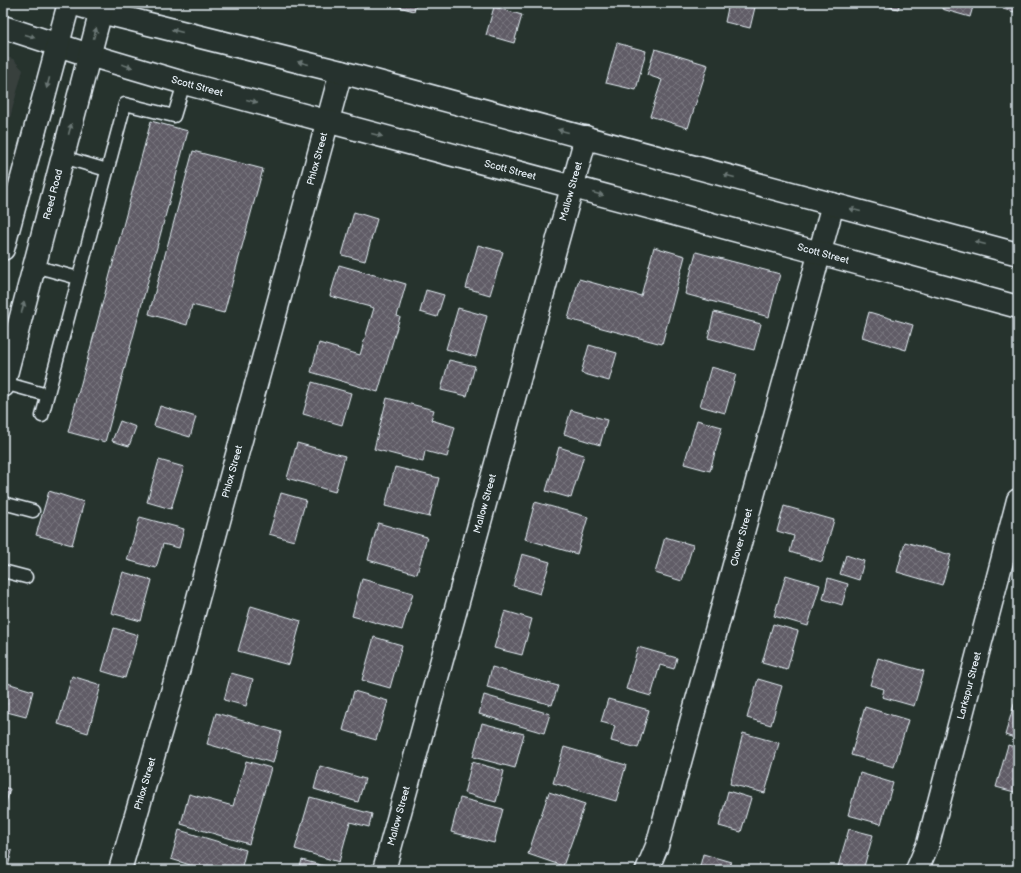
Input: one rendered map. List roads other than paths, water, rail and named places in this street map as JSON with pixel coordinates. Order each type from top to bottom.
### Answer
[{"type":"street","points":[[3,249],[70,3],[102,7],[1018,254]]},
{"type":"street","name":"Reed Road","points":[[3,385],[8,343],[34,266],[102,7]]},
{"type":"street","name":"Scott Street","points":[[3,27],[89,55],[327,122],[1018,307]]},
{"type":"street","name":"Phlox Street","points":[[120,870],[179,668],[341,72]]},
{"type":"street","name":"Mallow Street","points":[[384,870],[586,137]]},
{"type":"street","name":"Clover Street","points":[[648,870],[657,846],[833,204]]},
{"type":"street","name":"Larkspur Street","points":[[918,870],[928,844],[1018,500]]},
{"type":"lane","points":[[42,416],[126,104],[174,116],[184,82]]},
{"type":"lane","points":[[63,157],[107,170]]},
{"type":"lane","points":[[34,266],[78,278]]},
{"type":"lane","points":[[3,385],[47,395]]},
{"type":"lane","points":[[3,503],[33,511]]},
{"type":"lane","points":[[3,571],[26,577]]}]
